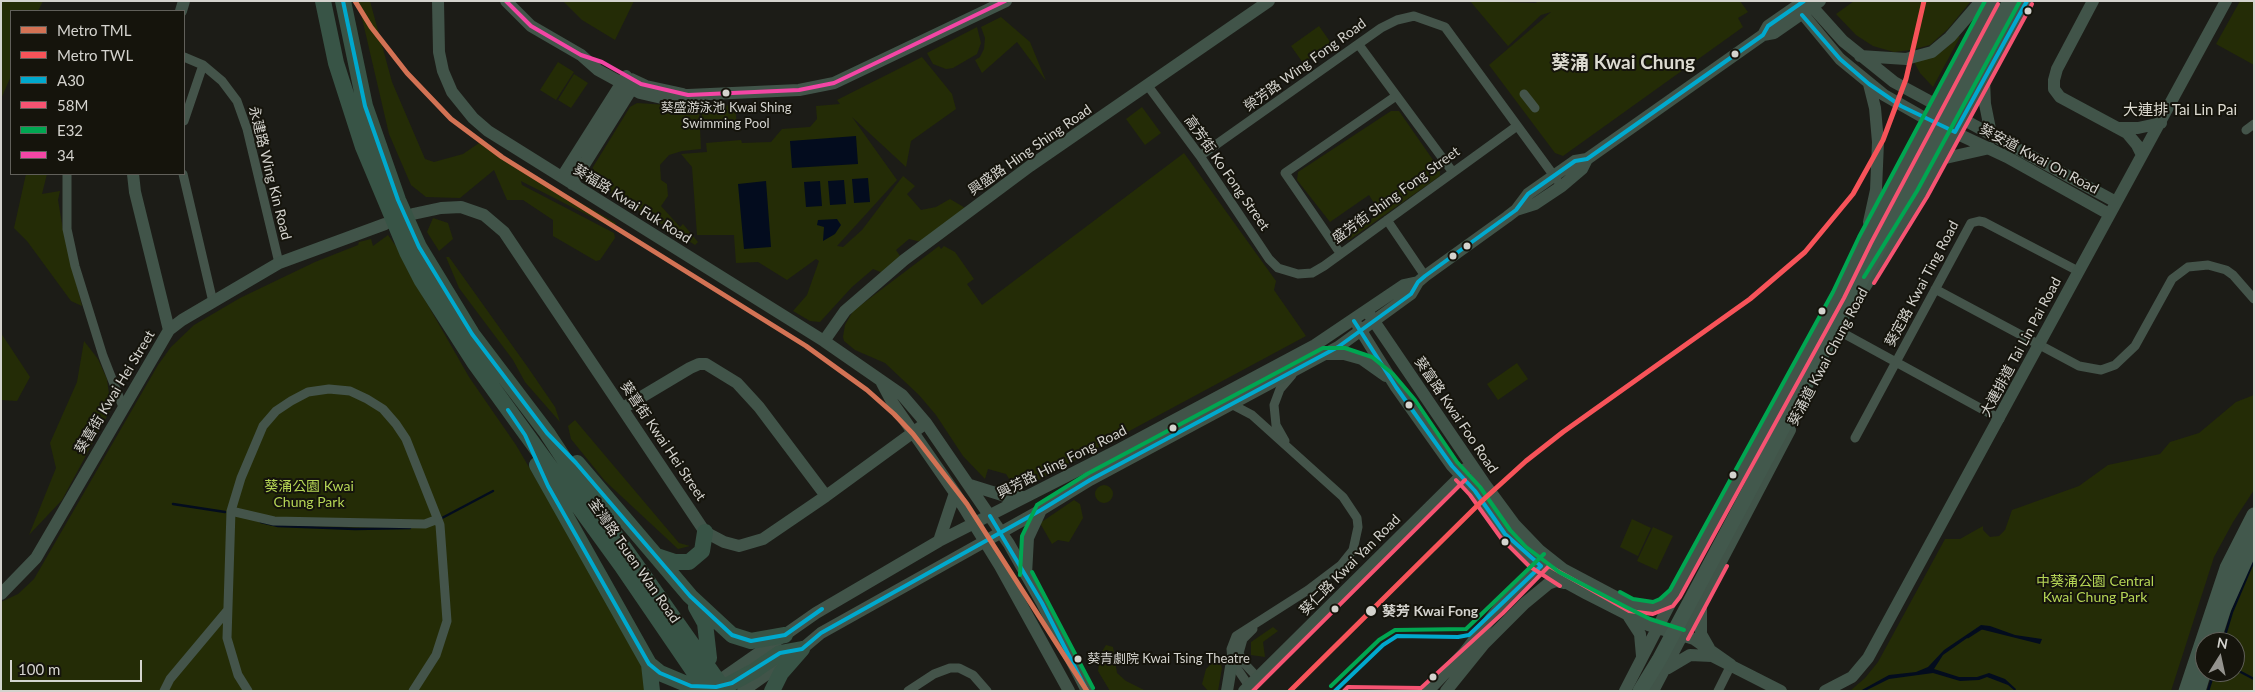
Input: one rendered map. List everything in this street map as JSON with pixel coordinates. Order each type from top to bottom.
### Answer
[{"type":"highway","name":"荃灣路 Tsuen Wan Road","points":[[323,1],[350,110],[438,307],[525,435],[621,565],[676,634],[730,686]]},
{"type":"highway","name":"荃灣路 Tsuen Wan Road","points":[[343,1],[365,106],[392,203]]},
{"type":"highway","name":"荃灣路 Tsuen Wan Road","points":[[413,249],[472,334],[547,433],[601,515],[676,634],[699,688]]},
{"type":"highway","points":[[547,433],[576,462],[690,596],[725,629],[738,638],[751,641],[785,635]]},
{"type":"highway","points":[[525,435],[548,486],[649,664],[660,673],[699,688]]},
{"type":"highway","points":[[657,556],[674,562],[689,562],[702,551],[705,532]]},
{"type":"highway","points":[[690,596],[705,623],[709,658]]},
{"type":"highway","points":[[730,686],[780,653],[802,649]]},
{"type":"highway","points":[[772,691],[781,673],[802,649]]},
{"type":"highway","points":[[730,686],[746,661]]},
{"type":"highway","points":[[649,664],[652,691]]},
{"type":"main road","name":"葵福路 Kwai Fuk Road","points":[[438,1],[440,62],[452,92],[488,131],[824,341],[882,383],[902,395],[926,423],[1001,532],[1026,575],[1087,691]]},
{"type":"main road","points":[[506,1],[531,26],[581,55],[598,70],[629,82],[645,96],[666,99],[688,96],[799,90],[834,83],[1006,1]]},
{"type":"main road","name":"興盛路 Hing Shing Road","points":[[824,341],[845,311],[904,260],[1030,166],[1269,1]]},
{"type":"main road","points":[[1860,56],[1906,59],[1932,52],[1950,37],[1980,1]]},
{"type":"main road","name":"葵涌道 Kwai Chung Road","points":[[1625,691],[1674,594],[1839,295],[1865,240],[1992,1]]},
{"type":"main road","name":"葵涌道 Kwai Chung Road","points":[[1633,691],[1857,279],[2003,1]]},
{"type":"main road","name":"葵涌道 Kwai Chung Road","points":[[1640,691],[2010,1]]},
{"type":"main road","name":"葵涌道 Kwai Chung Road","points":[[1653,691],[1666,670],[1864,289],[1908,217],[2027,1]]},
{"type":"main road","points":[[2092,1],[2057,69],[2053,84],[2060,97],[2119,128],[2131,138],[2142,155]]},
{"type":"main road","name":"大連排道 Tai Lin Pai Road","points":[[1825,691],[1852,677],[1868,658],[2000,419],[2078,271],[2226,1]]},
{"type":"main road","name":"葵安道 Kwai On Road","points":[[1807,5],[1860,56],[1894,82],[1935,106],[1991,134],[2116,202]]},
{"type":"main road","name":"葵安道 Kwai On Road","points":[[1807,5],[1840,59],[1869,84],[1901,106],[1990,148],[2109,214]]},
{"type":"main road","name":"興芳路 Hing Fong Road","points":[[1516,210],[1536,204],[1562,186],[1582,169],[1587,159],[1763,35],[1774,33],[1807,5]]},
{"type":"main road","points":[[1984,79],[1991,134]]},
{"type":"main road","points":[[567,181],[629,82]]},
{"type":"main road","points":[[1865,240],[1876,190],[1878,167],[1875,108],[1869,84]]},
{"type":"main road","points":[[2119,128],[2138,128],[2160,123]]},
{"type":"main road","points":[[1940,159],[1990,148]]},
{"type":"main road","name":"興芳路 Hing Fong Road","points":[[802,649],[821,633],[985,542],[1090,480],[1302,368],[1362,332],[1371,316],[1404,285],[1422,279],[1516,210],[1528,194],[1553,175],[1575,160],[1587,159]]},
{"type":"main road","points":[[133,175],[135,192],[169,330]]},
{"type":"main road","name":"葵喜街 Kwai Hei Street","points":[[413,214],[442,208],[461,207],[484,215],[504,232],[705,532]]},
{"type":"main road","name":"葵喜街 Kwai Hei Street","points":[[1,594],[36,558],[122,407],[169,330],[182,320],[279,263],[385,224]]},
{"type":"main road","name":"興芳路 Hing Fong Road","points":[[746,661],[816,613],[939,541],[1118,450],[1316,345],[1354,321],[1371,316]]},
{"type":"main road","name":"葵富路 Kwai Foo Road","points":[[1371,316],[1464,455],[1544,562],[1563,569],[1631,605],[1646,608],[1658,607],[1668,602],[1674,594]]},
{"type":"main road","name":"葵富路 Kwai Foo Road","points":[[1354,321],[1396,387],[1461,476],[1475,491],[1505,534],[1544,562],[1568,584],[1623,613],[1656,628],[1682,636]]},
{"type":"main road","points":[[1326,354],[1344,354],[1362,359],[1375,366],[1396,387]]},
{"type":"main road","points":[[623,408],[690,368],[699,364],[706,364],[737,383],[759,407],[826,496]]},
{"type":"main road","name":"葵福路 Kwai Fuk Road","points":[[882,383],[892,402],[955,493],[985,542],[1068,691]]},
{"type":"main road","points":[[705,532],[724,542],[739,546],[763,539],[926,423]]},
{"type":"main road","points":[[1461,476],[1466,464],[1464,455]]},
{"type":"main road","name":"葵仁路 Kwai Yan Road","points":[[1250,685],[1461,476]]},
{"type":"main road","points":[[970,485],[1005,496],[1025,497]]},
{"type":"main road","points":[[939,541],[955,493]]},
{"type":"main road","points":[[1026,575],[1028,538],[1041,510]]},
{"type":"main road","points":[[2186,691],[2227,568],[2254,515]]},
{"type":"main road","points":[[2216,632],[2226,601],[2254,541]]},
{"type":"main road","points":[[1428,691],[1464,653],[1500,608],[1544,562]]},
{"type":"main road","points":[[1446,691],[1484,644],[1525,603],[1552,582],[1568,584]]},
{"type":"main road","points":[[1702,599],[1701,634],[1712,652]]},
{"type":"main road","points":[[1623,613],[1632,620],[1640,634],[1643,650],[1636,670]]},
{"type":"main road","points":[[1682,636],[1703,644],[1732,665]]},
{"type":"main road","points":[[1666,670],[1690,655],[1712,656],[1781,691]]},
{"type":"main road","points":[[1227,691],[1232,661]]},
{"type":"street","name":"榮芳路 Wing Fong Road","points":[[1200,156],[1381,28],[1397,20],[1414,16],[1444,27],[1562,186]]},
{"type":"street","points":[[1359,45],[1452,171]]},
{"type":"street","name":"永建路 Wing Kin Road","points":[[185,57],[203,65],[230,90],[243,117],[279,263]]},
{"type":"street","points":[[185,118],[203,65]]},
{"type":"street","name":"高芳街 Ko Fong Street","points":[[1148,86],[1200,156],[1269,259],[1288,272]]},
{"type":"street","points":[[1524,94],[1535,108]]},
{"type":"street","points":[[1340,253],[1285,173],[1396,96]]},
{"type":"street","points":[[2246,130],[2254,124]]},
{"type":"street","name":"盛芳街 Shing Fong Street","points":[[1288,272],[1312,273],[1517,126]]},
{"type":"street","points":[[67,175],[67,229],[75,266],[103,356],[122,407]]},
{"type":"street","points":[[183,175],[213,302]]},
{"type":"street","points":[[1387,220],[1422,279]]},
{"type":"street","name":"葵定路 Kwai Ting Road","points":[[1855,438],[1969,225],[1979,220],[2078,271]]},
{"type":"street","points":[[1935,289],[2079,366],[2090,369],[2109,368],[2135,346],[2172,279],[2188,267],[2208,265],[2226,270],[2233,275],[2254,299]]},
{"type":"street","points":[[1841,332],[2000,419]]},
{"type":"street","points":[[1291,449],[1276,425],[1274,405],[1284,382],[1302,368]]},
{"type":"street","points":[[248,691],[238,675],[227,638],[231,511],[241,478],[263,426],[276,411],[291,401],[308,392],[329,389],[350,392],[367,399],[383,409],[396,424],[406,439],[438,519],[446,622],[436,655],[413,691]]},
{"type":"street","points":[[1232,405],[1252,415],[1291,449],[1351,507],[1357,518],[1358,538],[1348,558],[1341,565],[1258,623],[1236,636],[1231,649],[1232,661],[1250,685]]},
{"type":"street","points":[[231,511],[274,521],[425,524],[438,519]]},
{"type":"street","points":[[164,691],[170,679],[227,610]]},
{"type":"street","points":[[1250,685],[1239,653],[1243,639],[1258,623]]},
{"type":"street","points":[[1718,691],[1732,665]]},
{"type":"street","points":[[908,691],[934,674],[950,668],[959,668],[973,674],[987,691]]},
{"type":"green space","points":[[1,1],[43,1],[38,10],[10,10],[10,78],[1,99]]},
{"type":"green space","points":[[358,1],[370,1],[392,82],[425,159],[434,162],[463,154],[482,141],[517,169],[520,168],[616,223],[613,228],[521,181],[522,185],[614,233],[615,238],[600,260],[596,261],[553,236],[553,220],[523,200],[507,200],[494,170],[460,198],[426,197],[411,185],[389,134]]},
{"type":"green space","points":[[563,1],[634,1],[615,40],[582,20]]},
{"type":"green space","points":[[1470,1],[1536,3],[1538,1],[1740,1],[1748,12],[1738,18],[1743,27],[1563,156],[1555,153],[1489,65],[1551,12],[1541,15],[1508,46]]},
{"type":"green space","points":[[1854,1],[1971,1],[1948,29],[1930,45],[1894,52],[1873,46],[1856,35],[1836,14]]},
{"type":"green space","points":[[2240,1],[2254,1],[2254,65],[2216,44]]},
{"type":"green space","points":[[1001,17],[1030,42],[1046,81],[1017,42],[982,73],[975,60],[980,57],[984,49],[985,38],[981,27]]},
{"type":"green space","points":[[1319,26],[1331,43],[1303,63],[1291,46]]},
{"type":"green space","points":[[977,27],[981,43],[977,54],[953,68],[946,69],[933,64],[927,53]]},
{"type":"green space","points":[[1958,36],[1960,37],[1933,87],[1920,73],[1914,62],[1930,58],[1945,49]]},
{"type":"green space","name":"葵盛游泳池 Kwai Shing Swimming Pool","points":[[922,57],[952,94],[956,109],[911,141],[906,167],[852,117],[897,180],[837,246],[843,247],[862,230],[903,176],[915,186],[907,194],[921,210],[936,207],[950,199],[967,209],[921,242],[909,239],[896,250],[900,256],[883,273],[873,269],[852,287],[820,322],[810,321],[793,311],[807,295],[819,261],[816,259],[787,280],[758,262],[736,263],[734,235],[697,235],[692,167],[681,154],[707,152],[706,143],[741,140],[742,143],[771,142],[782,129],[810,127],[817,119],[816,106],[840,104],[837,100]]},
{"type":"green space","points":[[558,62],[574,72],[556,100],[540,90]]},
{"type":"green space","points":[[574,74],[588,83],[571,108],[558,100]]},
{"type":"green space","points":[[637,103],[699,107],[701,149],[682,151],[669,155],[660,165],[661,180],[667,184],[668,196],[661,206],[680,227],[683,224],[698,242],[695,245],[600,186],[594,181],[591,174],[593,167],[630,107]]},
{"type":"green space","points":[[735,105],[737,126],[703,129],[701,107]]},
{"type":"green space","points":[[1142,107],[1161,133],[1145,145],[1126,119]]},
{"type":"green space","points":[[1391,111],[1399,111],[1440,170],[1440,176],[1349,240],[1343,239],[1380,213],[1369,195],[1330,222],[1297,180],[1298,172]]},
{"type":"green space","points":[[1184,153],[1276,281],[1274,290],[1306,336],[1027,486],[1011,482],[1006,474],[988,469],[985,479],[963,456],[936,415],[919,395],[885,363],[855,350],[844,341],[845,325],[853,311],[939,246],[941,249],[944,246],[955,252],[974,279],[967,284],[982,305]]},
{"type":"green space","points":[[26,175],[47,175],[42,194],[60,191],[58,200],[63,230],[82,306],[71,301],[27,241],[14,228]]},
{"type":"green space","points":[[433,218],[448,223],[453,239],[439,251],[427,232]]},
{"type":"green space","name":"葵涌公園 Kwai Chung Park","points":[[388,235],[398,249],[405,265],[469,377],[516,445],[642,660],[648,691],[1,691],[1,602],[18,594],[34,579],[158,365],[171,347],[194,325],[240,298],[315,262],[358,245],[359,242],[371,239],[373,246]]},
{"type":"green space","points":[[446,257],[449,257],[529,369],[555,407],[560,422],[525,382],[513,360],[459,288]]},
{"type":"green space","points":[[1,333],[30,377],[17,401],[1,400]]},
{"type":"green space","points":[[84,341],[98,359],[107,379],[111,409],[62,500],[29,535],[56,468],[50,443],[77,382]]},
{"type":"green space","points":[[1517,363],[1528,379],[1498,400],[1487,384]]},
{"type":"green space","name":"中葵涌公園 Central Kwai Chung Park","points":[[2254,395],[2254,490],[2233,522],[2214,557],[2171,691],[1850,691],[1865,678],[1878,662],[1945,539],[1960,539],[1983,526],[1983,530],[1990,537],[1999,536],[2005,530],[2012,510],[2079,486],[2108,465],[2160,454],[2170,442],[2199,433],[2236,402]]},
{"type":"green space","points":[[575,420],[679,543],[690,546],[678,549],[605,481],[571,439],[568,426]]},
{"type":"green space","points":[[1104,485],[1110,488],[1113,494],[1110,500],[1104,503],[1098,500],[1095,494],[1098,488]]},
{"type":"green space","points":[[1074,500],[1080,504],[1083,518],[1069,542],[1058,540],[1052,544],[1040,523]]},
{"type":"green space","points":[[1632,519],[1651,528],[1638,556],[1620,547]]},
{"type":"green space","points":[[1653,527],[1673,536],[1657,570],[1637,561]]},
{"type":"green space","points":[[2254,560],[2254,691],[2208,691],[2211,682],[2245,682],[2245,632],[2226,632],[2232,612]]},
{"type":"green space","points":[[1273,627],[1278,631],[1263,642],[1265,657],[1251,655],[1251,642]]},
{"type":"green space","points":[[1106,645],[1113,647],[1117,673],[1126,681],[1146,691],[1110,691],[1098,671],[1101,653]]},
{"type":"green space","points":[[1213,662],[1220,662],[1222,668],[1218,691],[1208,691],[1202,684],[1206,669]]},
{"type":"water","points":[[856,136],[858,164],[792,168],[790,141]]},
{"type":"water","points":[[868,178],[870,202],[854,203],[852,179]]},
{"type":"water","points":[[844,180],[846,204],[830,205],[828,181]]},
{"type":"water","points":[[766,181],[771,247],[744,249],[738,184]]},
{"type":"water","points":[[820,181],[822,206],[806,207],[804,182]]},
{"type":"water","points":[[837,219],[841,225],[835,234],[823,241],[824,227],[817,225],[818,220]]},
{"type":"water","points":[[1981,625],[1990,626],[2015,635],[2042,639],[2040,644],[1980,629],[1943,655],[1934,669],[1959,677],[1977,677],[1989,673],[2005,679],[2016,689],[2015,691],[2008,685],[1987,677],[1979,680],[1960,681],[1933,673],[1889,679],[1865,691],[1860,691],[1889,675],[1916,672],[1928,667],[1944,650]]},
{"type":"waterway","points":[[442,518],[493,491]]},
{"type":"waterway","points":[[173,504],[225,512]]},
{"type":"waterway","points":[[261,522],[278,526],[355,529],[410,528]]},
{"type":"waterway","points":[[2226,632],[2232,612],[2254,560]]},
{"type":"waterway","points":[[1968,637],[1982,628]]},
{"type":"waterway","points":[[2245,674],[2254,679]]},
{"type":"waterway","points":[[2208,691],[2211,682]]},
{"type":"metro line","name":"TML","points":[[355,1],[371,27],[407,73],[451,119],[502,157],[806,346],[867,390],[894,414],[913,434],[967,504],[1087,691]]},
{"type":"metro line","name":"TWL","points":[[1290,691],[1483,500],[1526,461],[1563,432],[1750,299],[1805,252],[1853,194],[1883,140],[1906,79],[1924,1]]},
{"type":"transit line","name":"A30","points":[[343,1],[365,106],[398,200],[419,247],[472,334],[547,433],[576,463],[690,596],[732,635],[751,641],[785,635],[822,609]]},
{"type":"transit line","name":"34","points":[[506,1],[531,26],[581,55],[602,62],[641,84],[688,95],[799,90],[834,83],[1005,1]]},
{"type":"transit line","name":"A30","points":[[802,649],[821,633],[1041,510],[1090,480],[1338,347],[1411,294],[1418,282],[1425,276],[1516,210],[1528,194],[1575,161],[1587,159],[1763,35],[1768,26],[1804,1]]},
{"type":"transit line","name":"E32","points":[[1620,592],[1633,599],[1653,602],[1660,599],[1670,590],[1833,292],[1859,237],[1985,1]]},
{"type":"transit line","name":"E32","points":[[1864,277],[1917,191],[2020,1]]},
{"type":"transit line","name":"A30","points":[[1955,132],[2027,1]]},
{"type":"transit line","name":"58M","points":[[1344,691],[1348,687],[1421,688],[1503,613],[1549,566],[1629,611],[1653,614],[1673,606],[1680,597],[1844,298],[1871,243],[1998,4]]},
{"type":"transit line","name":"58M","points":[[1874,283],[1927,197],[2032,4]]},
{"type":"transit line","name":"A30","points":[[1802,15],[1840,59],[1869,84],[1901,106],[1955,132]]},
{"type":"transit line","name":"A30","points":[[1354,321],[1396,387],[1452,466],[1475,491],[1505,534],[1541,566]]},
{"type":"transit line","name":"E32","points":[[1020,575],[1022,536],[1037,505],[1087,474],[1323,348],[1345,348],[1372,357],[1393,374],[1415,400],[1457,462],[1480,487],[1510,530],[1526,547],[1559,572],[1650,619],[1684,630]]},
{"type":"transit line","name":"A30","points":[[508,410],[525,435],[548,486],[649,664],[660,673],[691,686],[716,687],[732,683],[780,653],[802,649]]},
{"type":"transit line","name":"58M","points":[[1456,480],[1470,495],[1501,538],[1529,566],[1560,586]]},
{"type":"transit line","name":"58M","points":[[1253,691],[1465,480]]},
{"type":"transit line","name":"A30","points":[[990,516],[1042,603],[1087,691]]},
{"type":"transit line","name":"E32","points":[[1331,686],[1379,640],[1395,630],[1466,629],[1544,554]]},
{"type":"transit line","name":"A30","points":[[1335,691],[1383,645],[1397,636],[1458,637],[1469,635],[1541,566]]},
{"type":"transit line","name":"58M","points":[[1688,639],[1727,566]]},
{"type":"transit line","name":"E32","points":[[1032,572],[1093,688]]},
{"type":"place","name":"葵盛游泳池 Kwai Shing Swimming Pool","points":[[726,93]]},
{"type":"place","name":"葵芳 Kwai Fong","points":[[1371,611]]},
{"type":"place","name":"葵青劇院 Kwai Tsing Theatre","points":[[1078,659]]},
{"type":"district","name":"葵涌 Kwai Chung","points":[[1623,63]]},
{"type":"district","name":"大連排 Tai Lin Pai","points":[[2180,110]]}]
